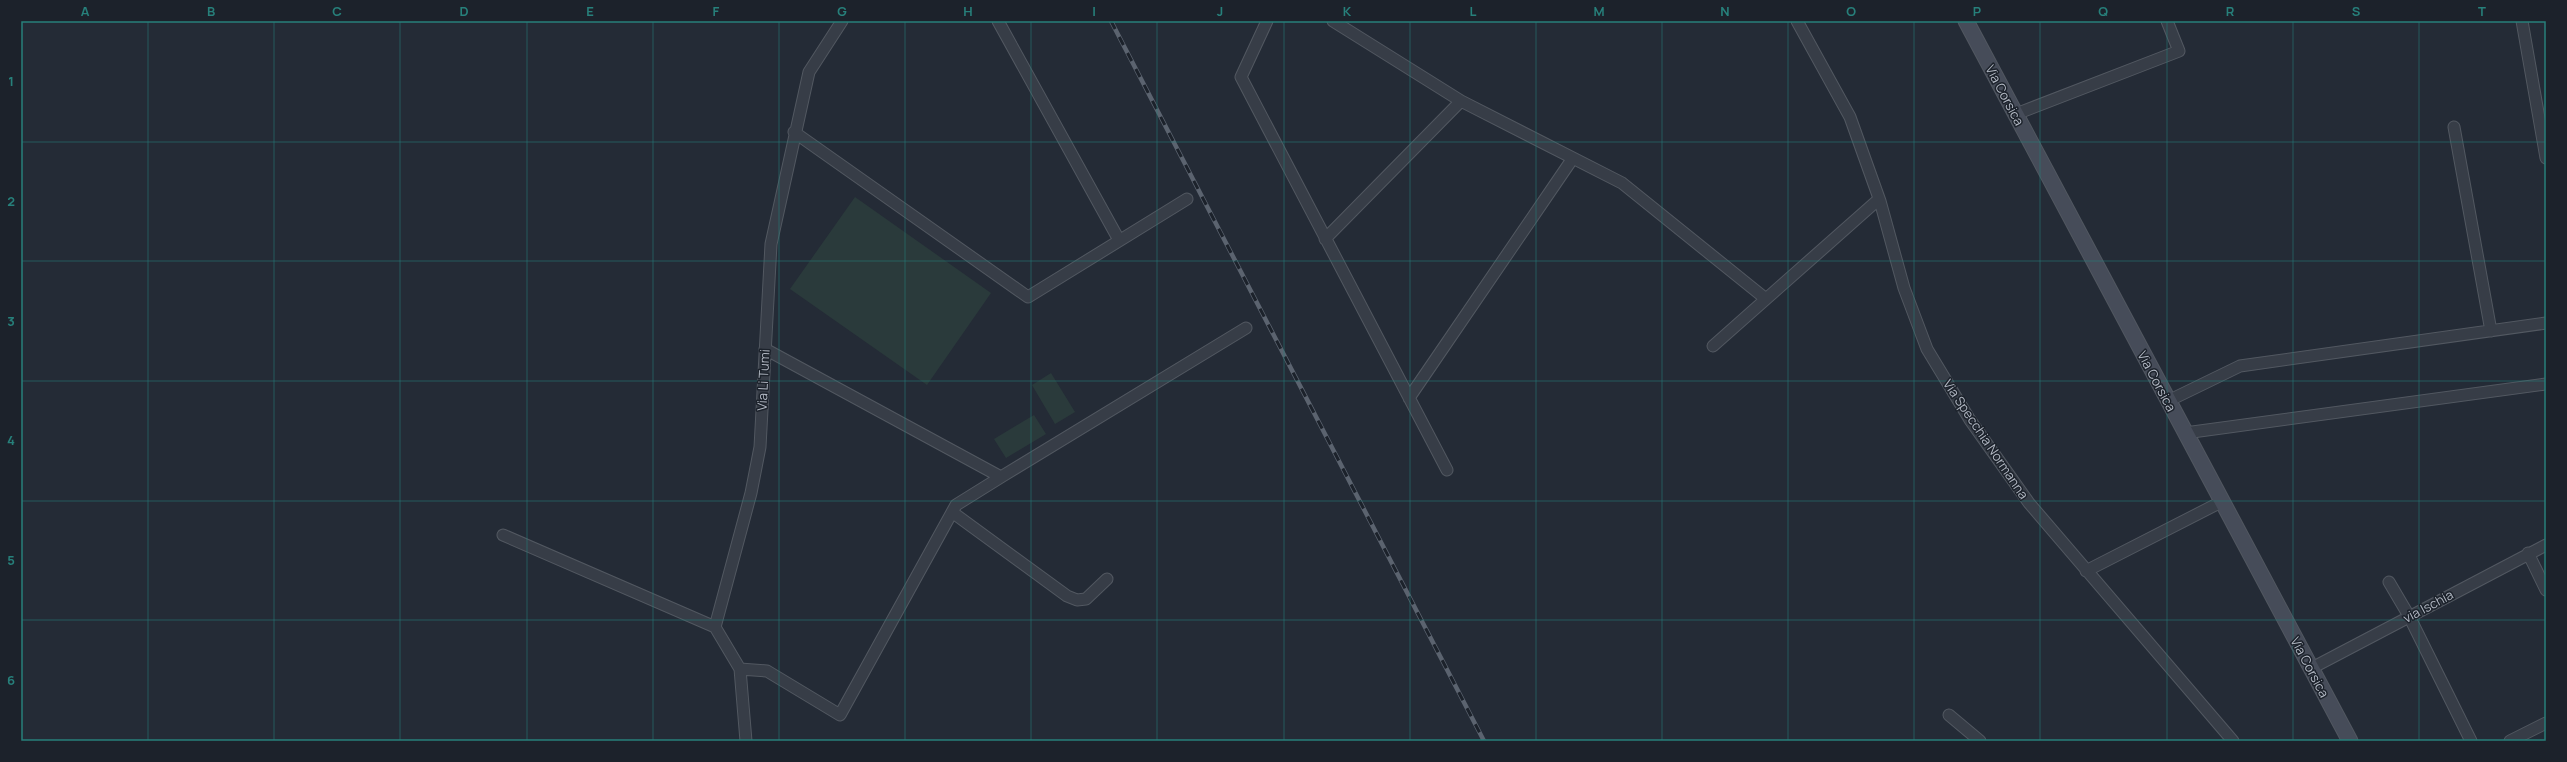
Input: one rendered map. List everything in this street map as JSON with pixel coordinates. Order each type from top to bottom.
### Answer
[{"type":"main road","name":"Via Corsica","points":[[1966,21],[2221,502],[2350,741]]},
{"type":"street","name":"Via Li Tumi","points":[[715,627],[751,493],[760,447],[771,244],[794,132],[809,72],[842,21]]},
{"type":"street","points":[[998,21],[1119,240]]},
{"type":"street","points":[[1267,21],[1240,77],[1447,470]]},
{"type":"street","points":[[1333,21],[1461,101],[1622,183],[1766,300]]},
{"type":"street","name":"Via Specchia Normanna","points":[[1797,21],[1850,117],[1879,199],[1904,288],[1927,349],[1970,420],[2025,497],[2086,571],[2233,741]]},
{"type":"street","points":[[2016,114],[2179,51],[2167,21]]},
{"type":"street","points":[[2522,21],[2546,158]]},
{"type":"street","points":[[1326,239],[1461,101]]},
{"type":"street","points":[[2454,127],[2491,331]]},
{"type":"street","points":[[794,132],[1028,297],[1187,198]]},
{"type":"street","points":[[1409,398],[1573,158]]},
{"type":"street","points":[[1713,346],[1879,199]]},
{"type":"street","points":[[2168,401],[2240,366],[2546,323]]},
{"type":"street","points":[[740,669],[767,672],[840,714],[956,505],[1246,328]]},
{"type":"street","points":[[765,350],[1000,477]]},
{"type":"street","points":[[2185,433],[2546,384]]},
{"type":"street","points":[[2086,571],[2221,502]]},
{"type":"street","points":[[952,512],[1067,596],[1077,600],[1086,600],[1107,579]]},
{"type":"street","points":[[503,535],[715,627],[740,669],[746,741]]},
{"type":"street","name":"via Ischia","points":[[2310,668],[2528,553],[2546,545]]},
{"type":"street","points":[[2528,553],[2546,590]]},
{"type":"street","points":[[2389,582],[2409,616],[2471,741]]},
{"type":"street","points":[[1949,715],[1980,741]]},
{"type":"street","points":[[2510,741],[2546,722]]},
{"type":"shaded area","points":[[855,197],[991,293],[927,385],[790,289]]},
{"type":"shaded area","points":[[1051,373],[1075,412],[1055,424],[1032,385]]},
{"type":"shaded area","points":[[1034,415],[1046,434],[1006,458],[994,439]]},
{"type":"railway","points":[[1111,21],[1484,741]]}]
